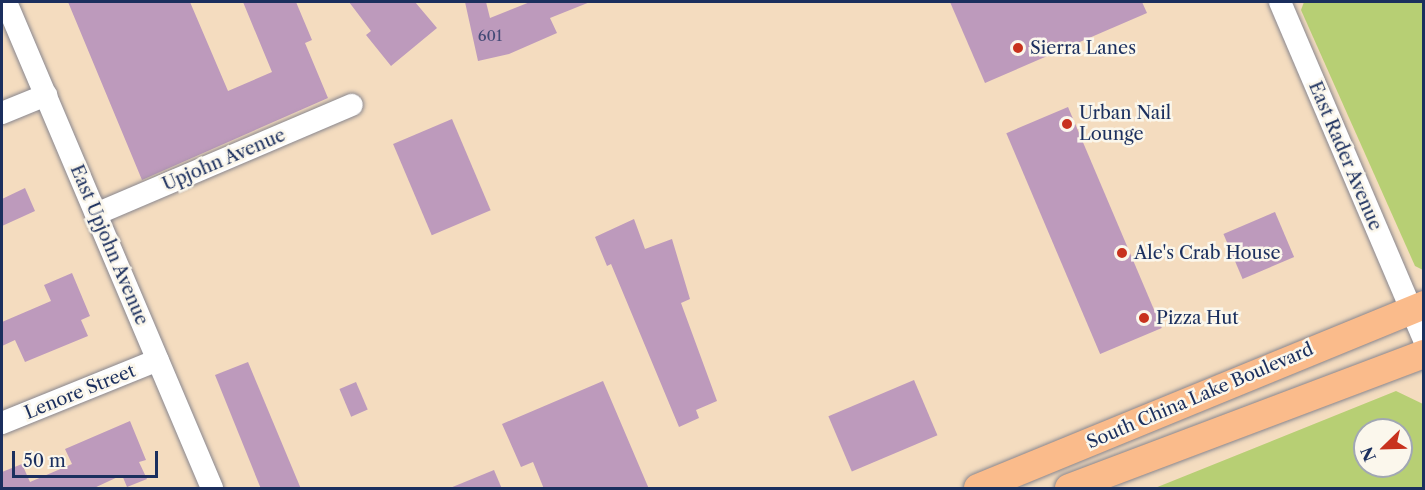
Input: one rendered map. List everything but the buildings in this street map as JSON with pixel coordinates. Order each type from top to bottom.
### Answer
[{"type":"main road","name":"South China Lake Boulevard","points":[[978,489],[1417,308]]},
{"type":"main road","name":"South China Lake Boulevard","points":[[1070,489],[1424,354]]},
{"type":"street","name":"East Upjohn Avenue","points":[[6,2],[212,489]]},
{"type":"street","name":"East Rader Avenue","points":[[1280,2],[1417,308],[1424,339]]},
{"type":"street","points":[[2,113],[45,95]]},
{"type":"street","name":"Upjohn Avenue","points":[[96,214],[352,105]]},
{"type":"street","name":"Lenore Street","points":[[2,423],[158,360]]},
{"type":"green space","points":[[1304,2],[1423,2],[1423,270],[1415,266],[1301,10]]},
{"type":"green space","points":[[1396,391],[1423,404],[1423,488],[1155,488]]},
{"type":"place","name":"Sierra Lanes","points":[[1018,48]]},
{"type":"place","name":"Urban Nail Lounge","points":[[1067,124]]},
{"type":"place","name":"Ale's Crab House","points":[[1122,253]]},
{"type":"place","name":"Pizza Hut","points":[[1144,318]]}]
